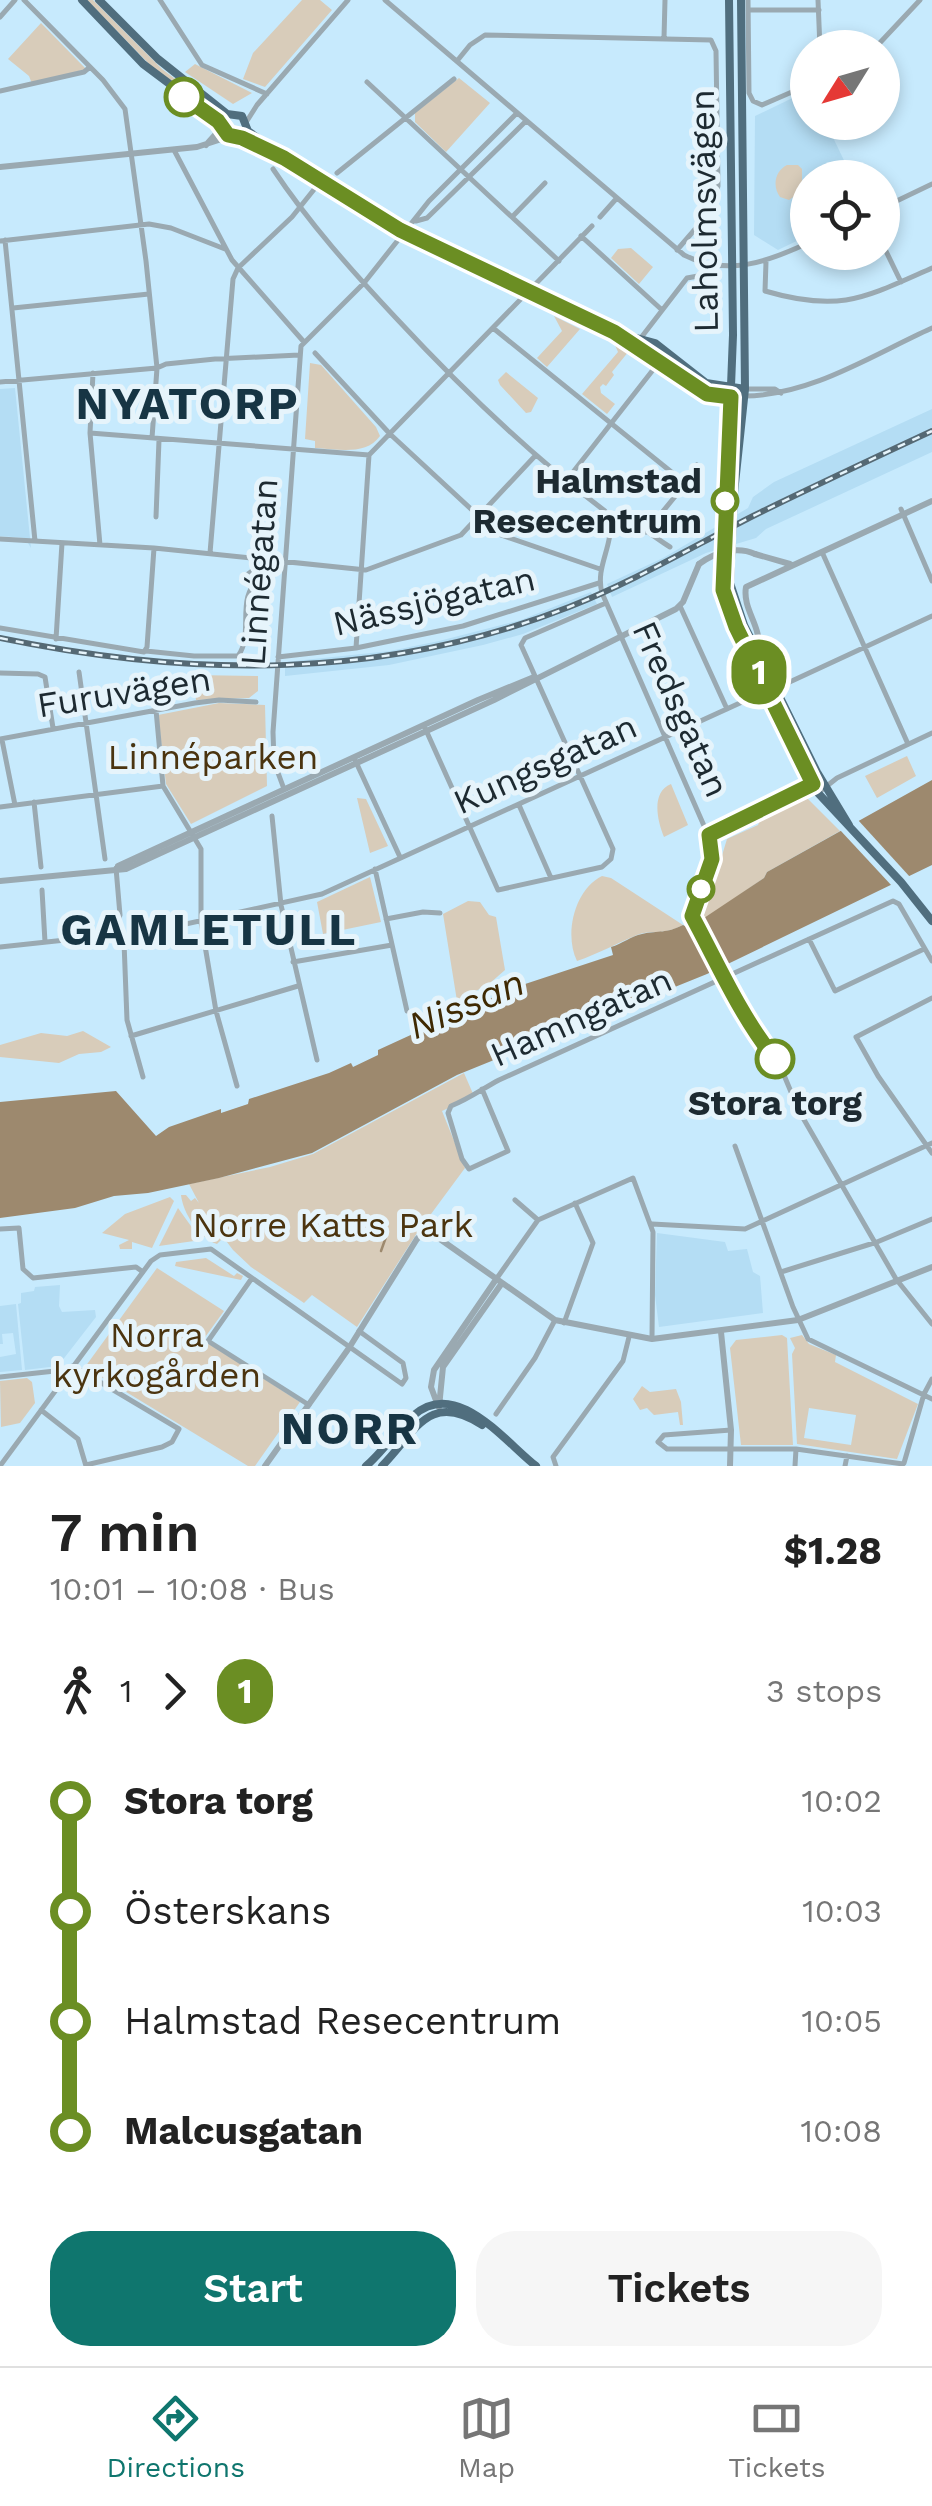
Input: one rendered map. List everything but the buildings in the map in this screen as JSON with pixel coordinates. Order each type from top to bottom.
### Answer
[{"type":"highway","points":[[82,0],[143,64],[234,136],[284,158],[407,233],[639,342]]},
{"type":"highway","points":[[99,0],[158,59],[284,158]]},
{"type":"highway","name":"Laholmsvägen","points":[[728,597],[721,573],[731,393],[729,0]]},
{"type":"highway","name":"Laholmsvägen","points":[[728,597],[745,392],[744,0]]},
{"type":"highway","points":[[222,126],[232,114]]},
{"type":"highway","points":[[234,136],[246,125]]},
{"type":"highway","points":[[614,332],[664,356],[707,394],[745,392]]},
{"type":"highway","points":[[728,597],[758,652],[766,691],[791,726]]},
{"type":"highway","points":[[728,597],[778,703],[817,772],[819,788]]},
{"type":"highway","points":[[760,666],[781,686],[791,726],[819,788],[932,921]]},
{"type":"highway","points":[[819,788],[832,795],[849,825]]},
{"type":"highway","points":[[909,891],[932,910]]},
{"type":"highway","points":[[382,1466],[418,1423],[441,1406]]},
{"type":"highway","points":[[366,1466],[415,1413],[441,1406],[498,1435],[536,1466]]},
{"type":"street","points":[[0,17],[15,0]]},
{"type":"street","points":[[24,0],[123,104],[142,224],[156,368],[156,517]]},
{"type":"street","points":[[160,0],[202,65],[267,94]]},
{"type":"street","points":[[246,125],[257,105],[348,0]]},
{"type":"street","points":[[384,0],[677,250],[697,261],[732,264],[766,262],[790,252]]},
{"type":"street","points":[[664,38],[665,0]]},
{"type":"street","name":"Laholmsvägen","points":[[744,0],[748,10],[749,93],[753,101],[762,105],[790,93]]},
{"type":"street","points":[[781,0],[781,9]]},
{"type":"street","points":[[818,0],[820,30]]},
{"type":"street","points":[[891,30],[920,0]]},
{"type":"street","points":[[748,10],[819,10]]},
{"type":"street","points":[[456,61],[485,36],[708,38],[716,51],[718,186],[710,212],[677,250]]},
{"type":"street","points":[[0,91],[84,72],[90,67]]},
{"type":"street","points":[[336,173],[454,79]]},
{"type":"street","points":[[368,82],[559,261]]},
{"type":"street","points":[[232,114],[257,105]]},
{"type":"street","name":"Linnégatan","points":[[284,789],[273,752],[299,354],[304,342],[364,283],[429,202],[517,113]]},
{"type":"street","name":"Linnégatan","points":[[416,222],[428,218],[526,121]]},
{"type":"street","points":[[206,145],[222,126]]},
{"type":"street","points":[[0,167],[174,150],[234,136]]},
{"type":"street","points":[[174,150],[238,268],[304,342]]},
{"type":"street","points":[[273,170],[364,283],[448,374],[535,456],[605,512],[610,521],[626,520],[670,548]]},
{"type":"street","points":[[210,553],[233,279],[238,268],[299,207],[320,180]]},
{"type":"street","points":[[513,216],[545,183]]},
{"type":"street","points":[[900,199],[932,184]]},
{"type":"street","points":[[600,217],[616,199]]},
{"type":"street","points":[[35,541],[3,241],[142,224],[171,228],[227,250]]},
{"type":"street","points":[[356,648],[368,454],[592,226]]},
{"type":"street","points":[[581,236],[662,310]]},
{"type":"street","points":[[766,262],[765,291],[806,302],[851,301],[932,268]]},
{"type":"street","points":[[895,270],[901,282]]},
{"type":"street","points":[[639,342],[689,276],[698,276],[712,287]]},
{"type":"street","points":[[12,308],[149,294]]},
{"type":"street","points":[[492,328],[685,484]]},
{"type":"street","points":[[745,392],[782,393],[817,382],[932,328]]},
{"type":"street","points":[[0,382],[299,354]]},
{"type":"street","points":[[315,354],[390,434],[478,518],[506,538],[600,569]]},
{"type":"street","points":[[566,482],[664,356]]},
{"type":"street","points":[[93,373],[90,433],[100,545]]},
{"type":"street","points":[[90,433],[368,454]]},
{"type":"street","points":[[0,539],[154,548],[370,569],[452,540],[478,518],[535,456]]},
{"type":"street","points":[[646,532],[696,465]]},
{"type":"street","points":[[758,652],[760,636],[744,597],[746,588],[932,501]]},
{"type":"street","points":[[902,512],[932,581]]},
{"type":"street","name":"Fredsgatan","points":[[610,521],[612,529],[599,583],[709,835],[712,859],[694,920],[722,980]]},
{"type":"street","points":[[56,640],[62,543]]},
{"type":"street","points":[[146,651],[154,548]]},
{"type":"street","points":[[0,881],[116,868],[194,834],[536,677],[680,606],[699,564],[708,558],[735,550],[792,564]]},
{"type":"street","points":[[822,552],[908,744]]},
{"type":"street","points":[[0,628],[56,640],[235,657],[243,650],[245,606],[254,582]]},
{"type":"street","name":"Nässjögatan","points":[[278,657],[356,648],[499,617],[599,583]]},
{"type":"street","points":[[425,728],[498,890],[602,868],[614,848],[536,677],[529,670],[521,644],[525,638],[606,602]]},
{"type":"street","points":[[680,606],[728,709]]},
{"type":"street","points":[[781,686],[932,616]]},
{"type":"street","points":[[79,672],[105,859]]},
{"type":"street","points":[[0,673],[38,674],[45,678],[52,728]]},
{"type":"street","name":"Kungsgatan","points":[[130,1036],[126,938],[322,894],[766,691]]},
{"type":"street","name":"Furuvägen","points":[[1,739],[219,700],[256,702]]},
{"type":"street","points":[[156,710],[163,786],[194,834],[202,855],[202,922],[216,1010],[236,1086]]},
{"type":"street","points":[[709,835],[819,788],[932,733]]},
{"type":"street","points":[[1,739],[15,805]]},
{"type":"street","points":[[194,834],[284,789],[355,760]]},
{"type":"street","points":[[355,760],[400,857]]},
{"type":"street","points":[[0,807],[163,786]]},
{"type":"street","points":[[34,802],[41,867]]},
{"type":"street","points":[[518,805],[551,878]]},
{"type":"street","points":[[272,816],[281,905],[317,1060]]},
{"type":"street","points":[[0,946],[109,936],[120,915],[116,868]]},
{"type":"street","points":[[374,870],[406,1010]]},
{"type":"street","points":[[42,890],[45,942]]},
{"type":"street","name":"Hamngatan","points":[[482,1089],[508,1152],[470,1169],[462,1159],[449,1109],[482,1089],[888,903],[899,904],[925,949]]},
{"type":"street","points":[[386,920],[440,912]]},
{"type":"street","points":[[809,939],[835,991],[925,949],[932,961]]},
{"type":"street","points":[[293,962],[392,944]]},
{"type":"street","points":[[722,980],[781,1068],[799,1111],[896,1279],[932,1324]]},
{"type":"street","points":[[143,1078],[130,1036],[298,986]]},
{"type":"street","points":[[932,998],[857,1035],[878,1076],[929,1144],[932,1154]]},
{"type":"street","points":[[652,1224],[745,1229],[929,1144]]},
{"type":"street","points":[[735,1146],[808,1339],[932,1398]]},
{"type":"street","points":[[441,1406],[431,1387],[434,1370],[500,1281],[538,1220],[633,1178],[652,1224],[652,1340]]},
{"type":"street","points":[[514,1200],[538,1220]]},
{"type":"street","points":[[564,1323],[594,1242],[575,1202]]},
{"type":"street","points":[[781,1272],[877,1242],[932,1218]]},
{"type":"street","points":[[0,1229],[18,1228],[23,1269],[34,1278],[136,1267],[143,1272]]},
{"type":"street","points":[[265,1466],[349,1348],[424,1231],[431,1231],[555,1320],[652,1340],[798,1320],[932,1267]]},
{"type":"street","points":[[0,1466],[63,1374],[74,1366],[143,1272],[160,1255],[210,1249],[402,1384],[406,1378],[403,1363],[359,1332]]},
{"type":"street","points":[[252,1278],[208,1342],[309,1405]]},
{"type":"street","points":[[496,1414],[536,1358],[555,1320]]},
{"type":"street","points":[[722,1332],[731,1430],[730,1466]]},
{"type":"street","points":[[556,1466],[552,1457],[623,1362],[629,1337]]},
{"type":"street","points":[[41,1410],[78,1439],[86,1466],[172,1442],[178,1429],[74,1366]]},
{"type":"street","points":[[0,1377],[63,1374]]},
{"type":"street","points":[[731,1430],[664,1435],[658,1440],[659,1445],[667,1448],[796,1449],[903,1465],[932,1379]]},
{"type":"street","points":[[795,1466],[796,1449]]},
{"type":"street","points":[[846,1466],[847,1456]]},
{"type":"shaded area","points":[[790,99],[790,140],[834,140],[844,160],[790,160],[790,244],[778,250],[754,235],[755,116]]},
{"type":"shaded area","points":[[15,388],[31,548],[25,538],[0,536],[0,389]]},
{"type":"shaded area","points":[[932,409],[932,452],[766,529],[756,538],[706,553],[612,597],[607,584],[663,558],[748,508],[753,497],[774,482]]},
{"type":"shaded area","points":[[591,592],[597,604],[523,634],[483,645],[389,665],[285,676],[285,662],[390,651],[439,641],[521,620]]},
{"type":"shaded area","points":[[932,780],[932,865],[707,974],[457,1075],[312,1153],[148,1193],[0,1218],[0,1102],[116,1091],[156,1136],[169,1127],[248,1104],[249,1099],[351,1063],[353,1067],[378,1055],[378,1050],[513,988],[613,955],[611,947],[634,936],[683,925],[689,928],[764,878],[767,872]]},
{"type":"shaded area","points":[[657,1233],[725,1242],[728,1251],[747,1249],[753,1272],[760,1276],[763,1313],[659,1327],[655,1295]]},
{"type":"shaded area","points":[[60,1285],[62,1312],[95,1310],[96,1317],[58,1366],[25,1370],[18,1304],[21,1293],[34,1291],[35,1287]]},
{"type":"shaded area","points":[[16,1304],[22,1370],[0,1372],[0,1357],[16,1354],[13,1333],[2,1334],[0,1344],[0,1306]]},
{"type":"green space","points":[[87,0],[93,0],[162,69],[215,109],[212,114],[152,67]]},
{"type":"green space","points":[[302,0],[320,0],[332,10],[265,87],[243,79],[253,53]]},
{"type":"green space","points":[[41,23],[86,69],[32,84],[29,76],[8,59]]},
{"type":"green space","points":[[195,64],[252,93],[233,104],[185,72]]},
{"type":"green space","points":[[459,78],[490,103],[446,152],[415,122],[415,113]]},
{"type":"green space","points":[[790,165],[789,200],[778,193],[780,171]]},
{"type":"green space","points":[[631,248],[653,267],[639,284],[611,258],[618,249]]},
{"type":"green space","points":[[554,316],[580,329],[547,367],[537,358],[562,331]]},
{"type":"green space","points":[[615,345],[629,351],[606,386],[600,387],[601,393],[615,404],[607,414],[582,394],[618,352]]},
{"type":"green space","points":[[310,363],[321,365],[376,427],[380,436],[374,442],[359,449],[342,450],[315,448],[315,441],[305,439]]},
{"type":"green space","points":[[506,372],[538,398],[531,412],[526,413],[500,385],[498,380]]},
{"type":"green space","points":[[193,675],[258,676],[258,691],[249,698],[196,700]]},
{"type":"green space","name":"Linnéparken","points":[[219,703],[265,705],[267,786],[191,824],[166,784],[158,715]]},
{"type":"green space","points":[[907,756],[916,776],[877,798],[865,776]]},
{"type":"green space","points":[[671,784],[688,825],[664,837],[658,800]]},
{"type":"green space","points":[[357,798],[366,799],[388,846],[370,853]]},
{"type":"green space","points":[[807,798],[840,831],[767,872],[702,921],[727,839],[758,825],[762,816]]},
{"type":"green space","points":[[602,876],[683,925],[637,935],[577,961],[571,939],[574,914],[584,892]]},
{"type":"green space","points":[[370,877],[381,922],[323,934],[317,902]]},
{"type":"green space","points":[[468,901],[480,902],[489,915],[496,917],[505,970],[489,984],[457,1001],[443,914]]},
{"type":"green space","points":[[83,1031],[111,1047],[59,1063],[0,1057],[0,1045],[41,1033],[67,1036]]},
{"type":"green space","name":"Norre Katts Park","points":[[464,1073],[474,1096],[442,1111],[465,1168],[417,1233],[357,1327],[312,1295],[304,1303],[251,1267],[205,1213],[221,1240],[217,1244],[198,1231],[189,1217],[181,1195],[199,1203],[189,1184],[313,1154]]},
{"type":"green space","points":[[170,1197],[174,1201],[152,1248],[132,1242],[132,1249],[120,1249],[119,1245],[129,1240],[102,1233],[125,1214]]},
{"type":"green space","points":[[178,1208],[201,1240],[159,1246]]},
{"type":"green space","points":[[206,1258],[234,1276],[243,1276],[241,1280],[175,1266],[176,1262]]},
{"type":"green space","name":"Norra kyrkogården","points":[[157,1268],[224,1311],[203,1340],[300,1402],[255,1466],[248,1466],[85,1367]]},
{"type":"green space","points":[[782,1335],[787,1338],[793,1445],[741,1445],[730,1348],[736,1340]]},
{"type":"green space","points":[[802,1335],[809,1344],[836,1355],[835,1362],[918,1404],[897,1459],[797,1444],[792,1354],[795,1348],[790,1338]],"holes":[[[809,1408],[856,1415],[851,1445],[804,1438]]]},
{"type":"green space","points":[[27,1378],[32,1382],[35,1403],[20,1423],[1,1427],[0,1381]]},
{"type":"green space","points":[[642,1386],[650,1392],[676,1389],[683,1425],[678,1412],[654,1415],[647,1408],[640,1410],[633,1399]]},
{"type":"pier","points":[[858,820],[910,877],[892,886],[840,830]]},
{"type":"waterway","points":[[353,1214],[377,1226],[386,1237],[381,1251]]},
{"type":"railway","points":[[0,638],[72,651],[216,665],[287,665],[429,648],[499,631],[593,597],[932,431]]},
{"type":"bus line","name":"1","points":[[184,97],[218,121],[228,135],[284,158],[394,226],[614,332],[707,394],[731,397],[721,573],[725,600],[813,784],[709,835],[712,859],[692,916],[722,980],[775,1059]]},
{"type":"place","name":"Halmstad Resecentrum","points":[[725,501]]},
{"type":"place","name":"Stora torg","points":[[775,1059]]},
{"type":"district","name":"NYATORP","points":[[188,403]]},
{"type":"district","name":"GAMLETULL","points":[[209,929]]},
{"type":"district","name":"NORR","points":[[350,1428]]},
{"type":"water label","name":"Nissan","points":[[466,1004]]}]
